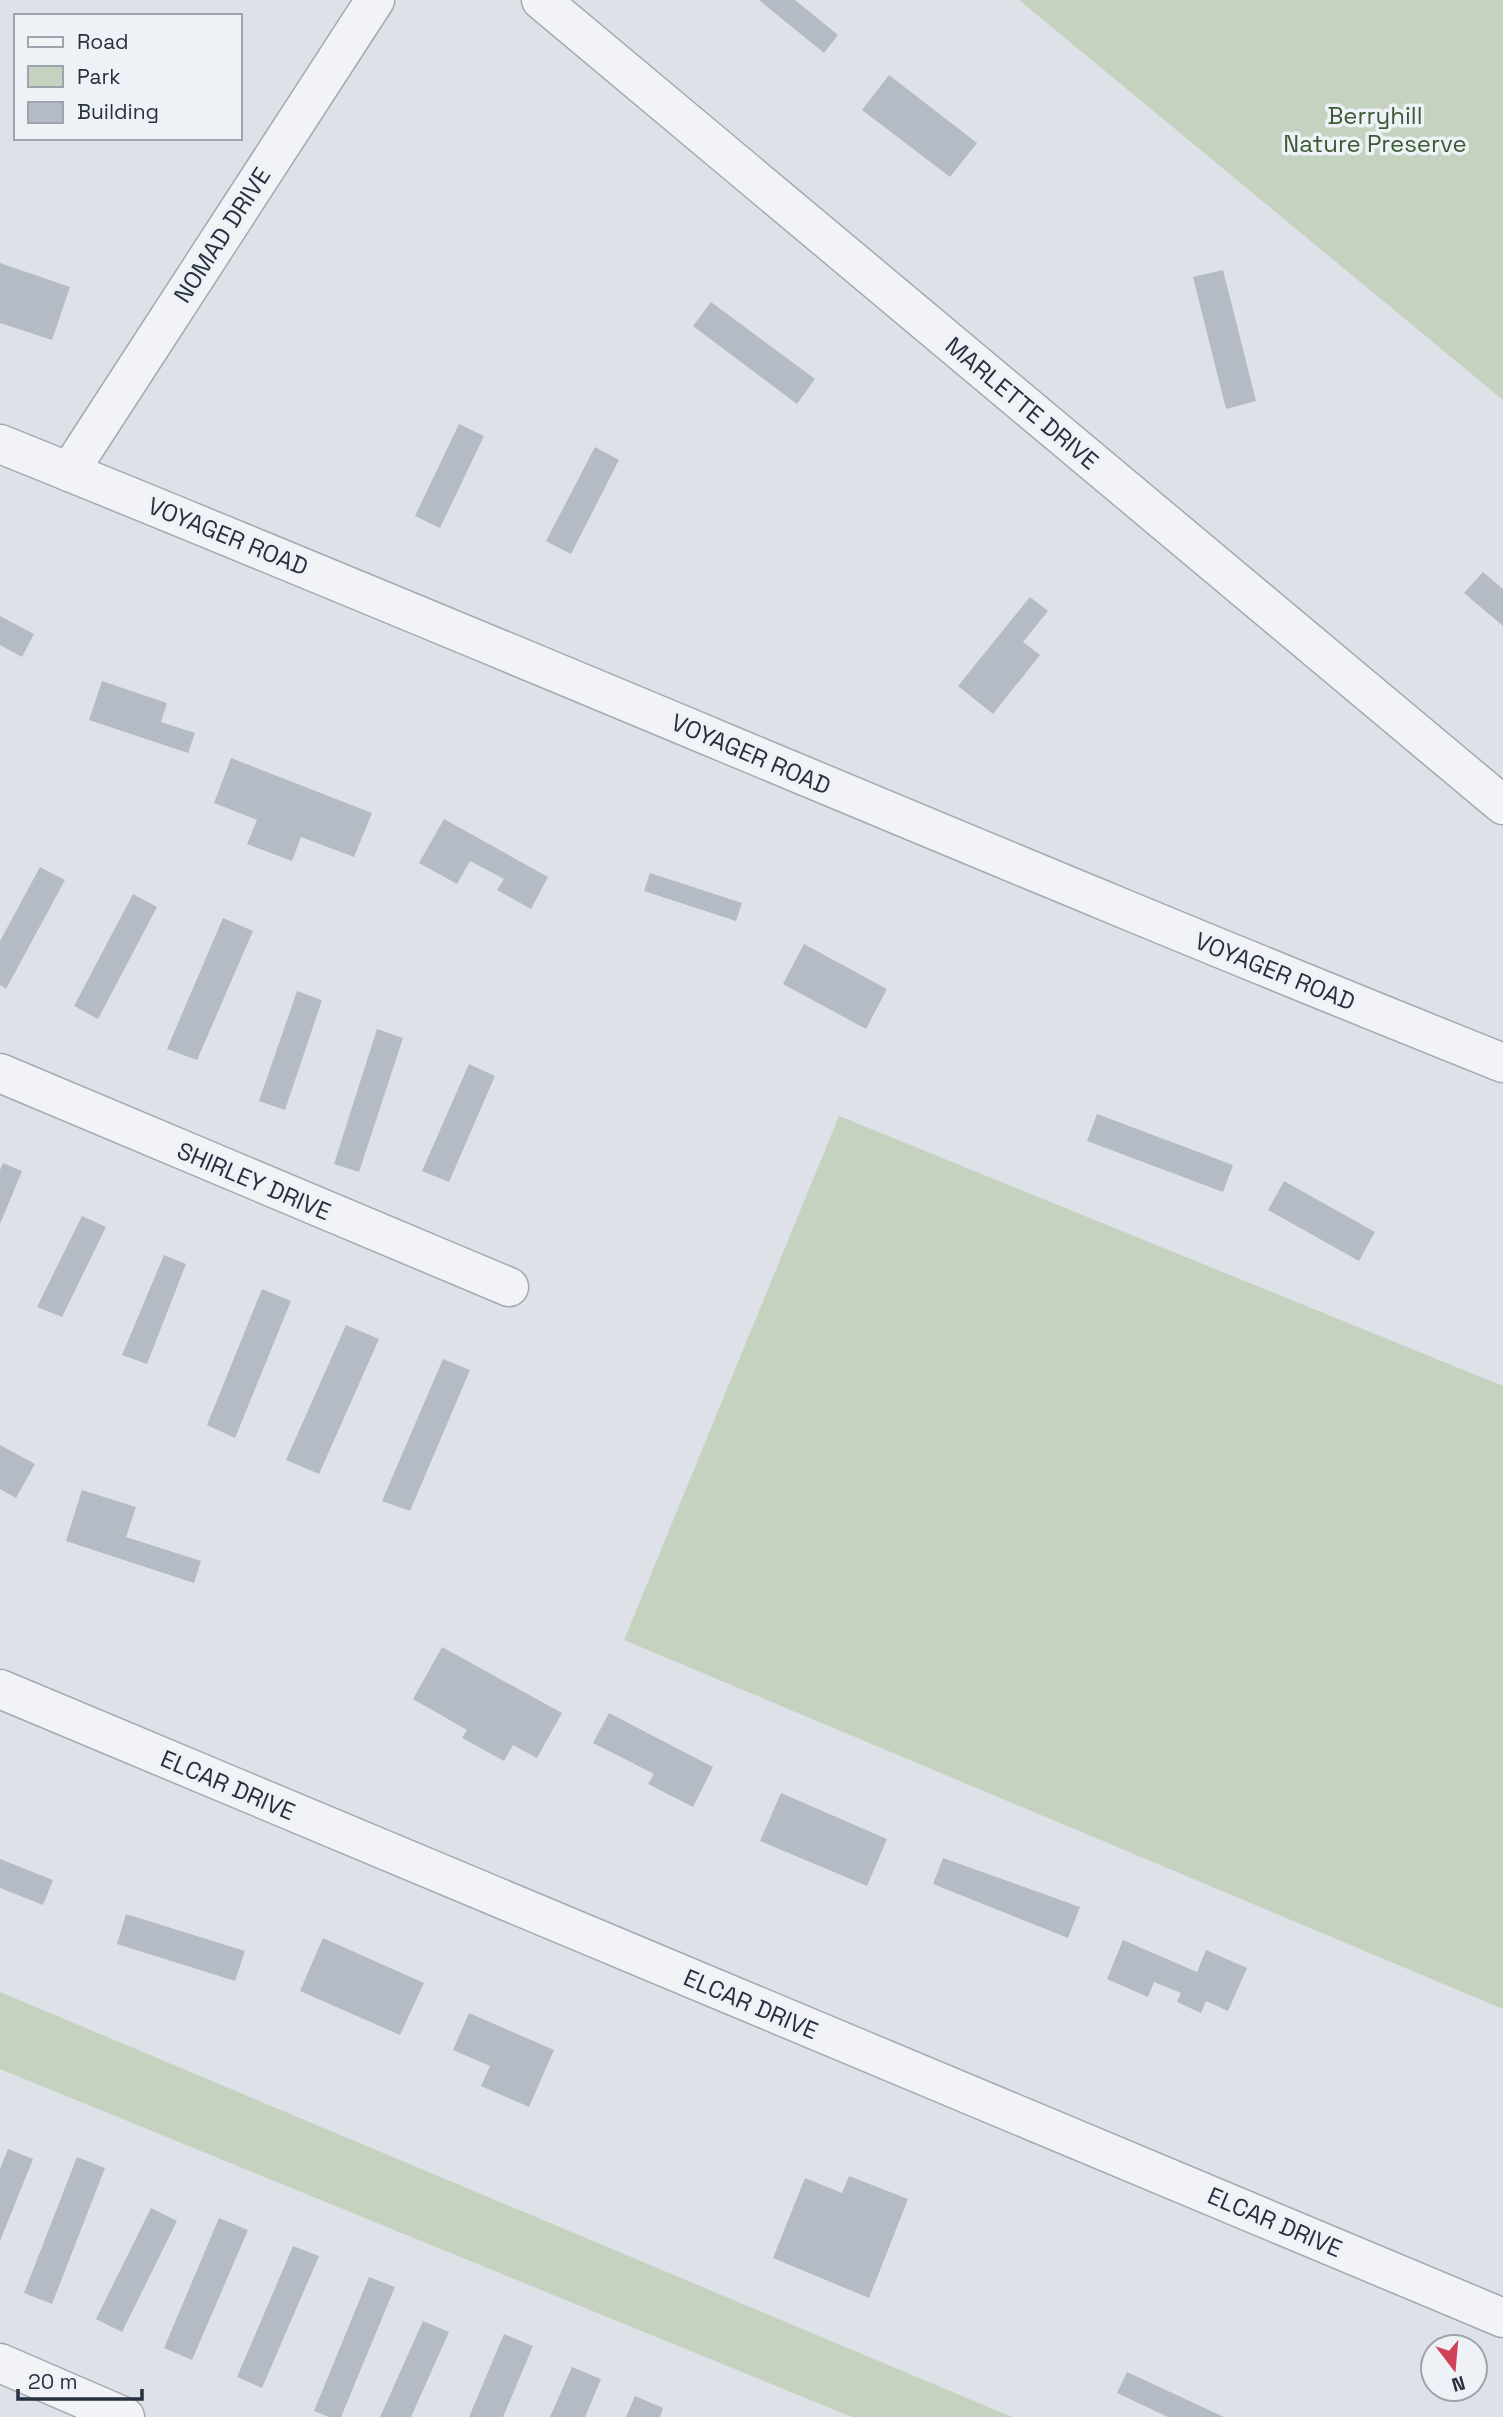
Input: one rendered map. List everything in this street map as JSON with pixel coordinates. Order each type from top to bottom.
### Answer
[{"type":"street","name":"NOMAD DRIVE","points":[[69,471],[375,0]]},
{"type":"street","name":"MARLETTE DRIVE","points":[[541,0],[1503,805]]},
{"type":"street","name":"VOYAGER ROAD","points":[[0,444],[1238,957],[1503,1063]]},
{"type":"street","name":"SHIRLEY DRIVE","points":[[0,1073],[509,1287]]},
{"type":"street","name":"ELCAR DRIVE","points":[[0,1689],[1503,2318]]},
{"type":"street","points":[[0,2363],[125,2417]]},
{"type":"green space","name":"Berryhill Nature Preserve","points":[[1019,0],[1503,0],[1503,400]]},
{"type":"green space","points":[[839,1116],[1503,1386],[1503,2009],[624,1640]]},
{"type":"green space","points":[[0,1992],[1012,2417],[852,2417],[0,2069]]},
{"type":"building","points":[[759,0],[795,0],[838,35],[824,53]]},
{"type":"building","points":[[889,75],[977,143],[950,177],[862,110]]},
{"type":"building","points":[[0,263],[70,287],[52,340],[0,323]]},
{"type":"building","points":[[1223,270],[1256,401],[1226,409],[1193,277]]},
{"type":"building","points":[[711,302],[815,379],[797,404],[693,326]]},
{"type":"building","points":[[459,424],[484,436],[440,528],[415,516]]},
{"type":"building","points":[[595,447],[619,460],[571,554],[546,541]]},
{"type":"building","points":[[1483,572],[1503,589],[1503,626],[1464,593]]},
{"type":"building","points":[[1030,597],[1048,611],[1023,642],[1040,655],[993,714],[958,686]]},
{"type":"building","points":[[0,616],[34,634],[22,657],[0,645]]},
{"type":"building","points":[[102,681],[167,703],[161,722],[195,733],[188,753],[89,720]]},
{"type":"building","points":[[231,758],[372,813],[354,857],[301,837],[292,861],[247,844],[257,820],[214,803]]},
{"type":"building","points":[[444,819],[548,877],[531,909],[497,890],[504,879],[470,861],[457,884],[419,863]]},
{"type":"building","points":[[40,867],[65,880],[6,989],[0,985],[0,941]]},
{"type":"building","points":[[650,873],[742,903],[736,921],[644,891]]},
{"type":"building","points":[[133,894],[157,907],[98,1019],[74,1006]]},
{"type":"building","points":[[223,918],[253,931],[197,1060],[167,1049]]},
{"type":"building","points":[[804,944],[887,989],[866,1029],[783,984]]},
{"type":"building","points":[[297,991],[322,1000],[285,1110],[259,1101]]},
{"type":"building","points":[[377,1029],[403,1038],[359,1172],[334,1164]]},
{"type":"building","points":[[469,1064],[495,1076],[449,1182],[422,1171]]},
{"type":"building","points":[[1097,1114],[1233,1165],[1223,1192],[1087,1141]]},
{"type":"building","points":[[3,1163],[22,1171],[0,1224],[0,1170]]},
{"type":"building","points":[[1284,1181],[1375,1232],[1359,1261],[1268,1210]]},
{"type":"building","points":[[82,1216],[106,1227],[62,1317],[37,1307]]},
{"type":"building","points":[[164,1255],[186,1264],[147,1364],[122,1355]]},
{"type":"building","points":[[262,1289],[291,1301],[235,1438],[207,1425]]},
{"type":"building","points":[[346,1325],[379,1339],[319,1474],[286,1460]]},
{"type":"building","points":[[443,1359],[470,1370],[410,1511],[382,1501]]},
{"type":"building","points":[[0,1445],[35,1464],[16,1498],[0,1489]]},
{"type":"building","points":[[82,1490],[136,1507],[126,1537],[201,1561],[194,1583],[66,1541]]},
{"type":"building","points":[[442,1647],[562,1713],[537,1758],[513,1745],[504,1761],[462,1738],[467,1730],[413,1699]]},
{"type":"building","points":[[609,1713],[713,1767],[693,1807],[648,1784],[654,1774],[593,1743]]},
{"type":"building","points":[[781,1793],[887,1839],[867,1886],[760,1841]]},
{"type":"building","points":[[943,1858],[1080,1907],[1068,1938],[933,1884]]},
{"type":"building","points":[[0,1859],[53,1880],[43,1905],[0,1888]]},
{"type":"building","points":[[126,1914],[245,1951],[235,1981],[117,1944]]},
{"type":"building","points":[[323,1938],[424,1983],[400,2035],[300,1991]]},
{"type":"building","points":[[1123,1940],[1197,1972],[1206,1950],[1247,1968],[1228,2011],[1206,2001],[1201,2013],[1177,2002],[1181,1993],[1154,1982],[1148,1997],[1107,1979]]},
{"type":"building","points":[[469,2013],[554,2050],[529,2107],[481,2086],[490,2066],[453,2050]]},
{"type":"building","points":[[8,2149],[33,2159],[0,2241],[0,2169]]},
{"type":"building","points":[[77,2157],[105,2168],[52,2304],[24,2293]]},
{"type":"building","points":[[849,2176],[908,2199],[869,2298],[773,2258],[805,2178],[842,2193]]},
{"type":"building","points":[[151,2208],[177,2221],[122,2332],[96,2319]]},
{"type":"building","points":[[219,2218],[248,2230],[192,2360],[164,2348]]},
{"type":"building","points":[[293,2246],[319,2256],[262,2388],[237,2377]]},
{"type":"building","points":[[369,2277],[395,2287],[341,2417],[329,2417],[314,2411]]},
{"type":"building","points":[[423,2321],[449,2332],[411,2417],[380,2417]]},
{"type":"building","points":[[504,2334],[533,2346],[503,2417],[469,2417]]},
{"type":"building","points":[[572,2367],[601,2379],[585,2417],[550,2417]]},
{"type":"building","points":[[1127,2372],[1224,2417],[1168,2417],[1117,2393]]},
{"type":"building","points":[[635,2396],[663,2408],[660,2417],[626,2417]]}]
